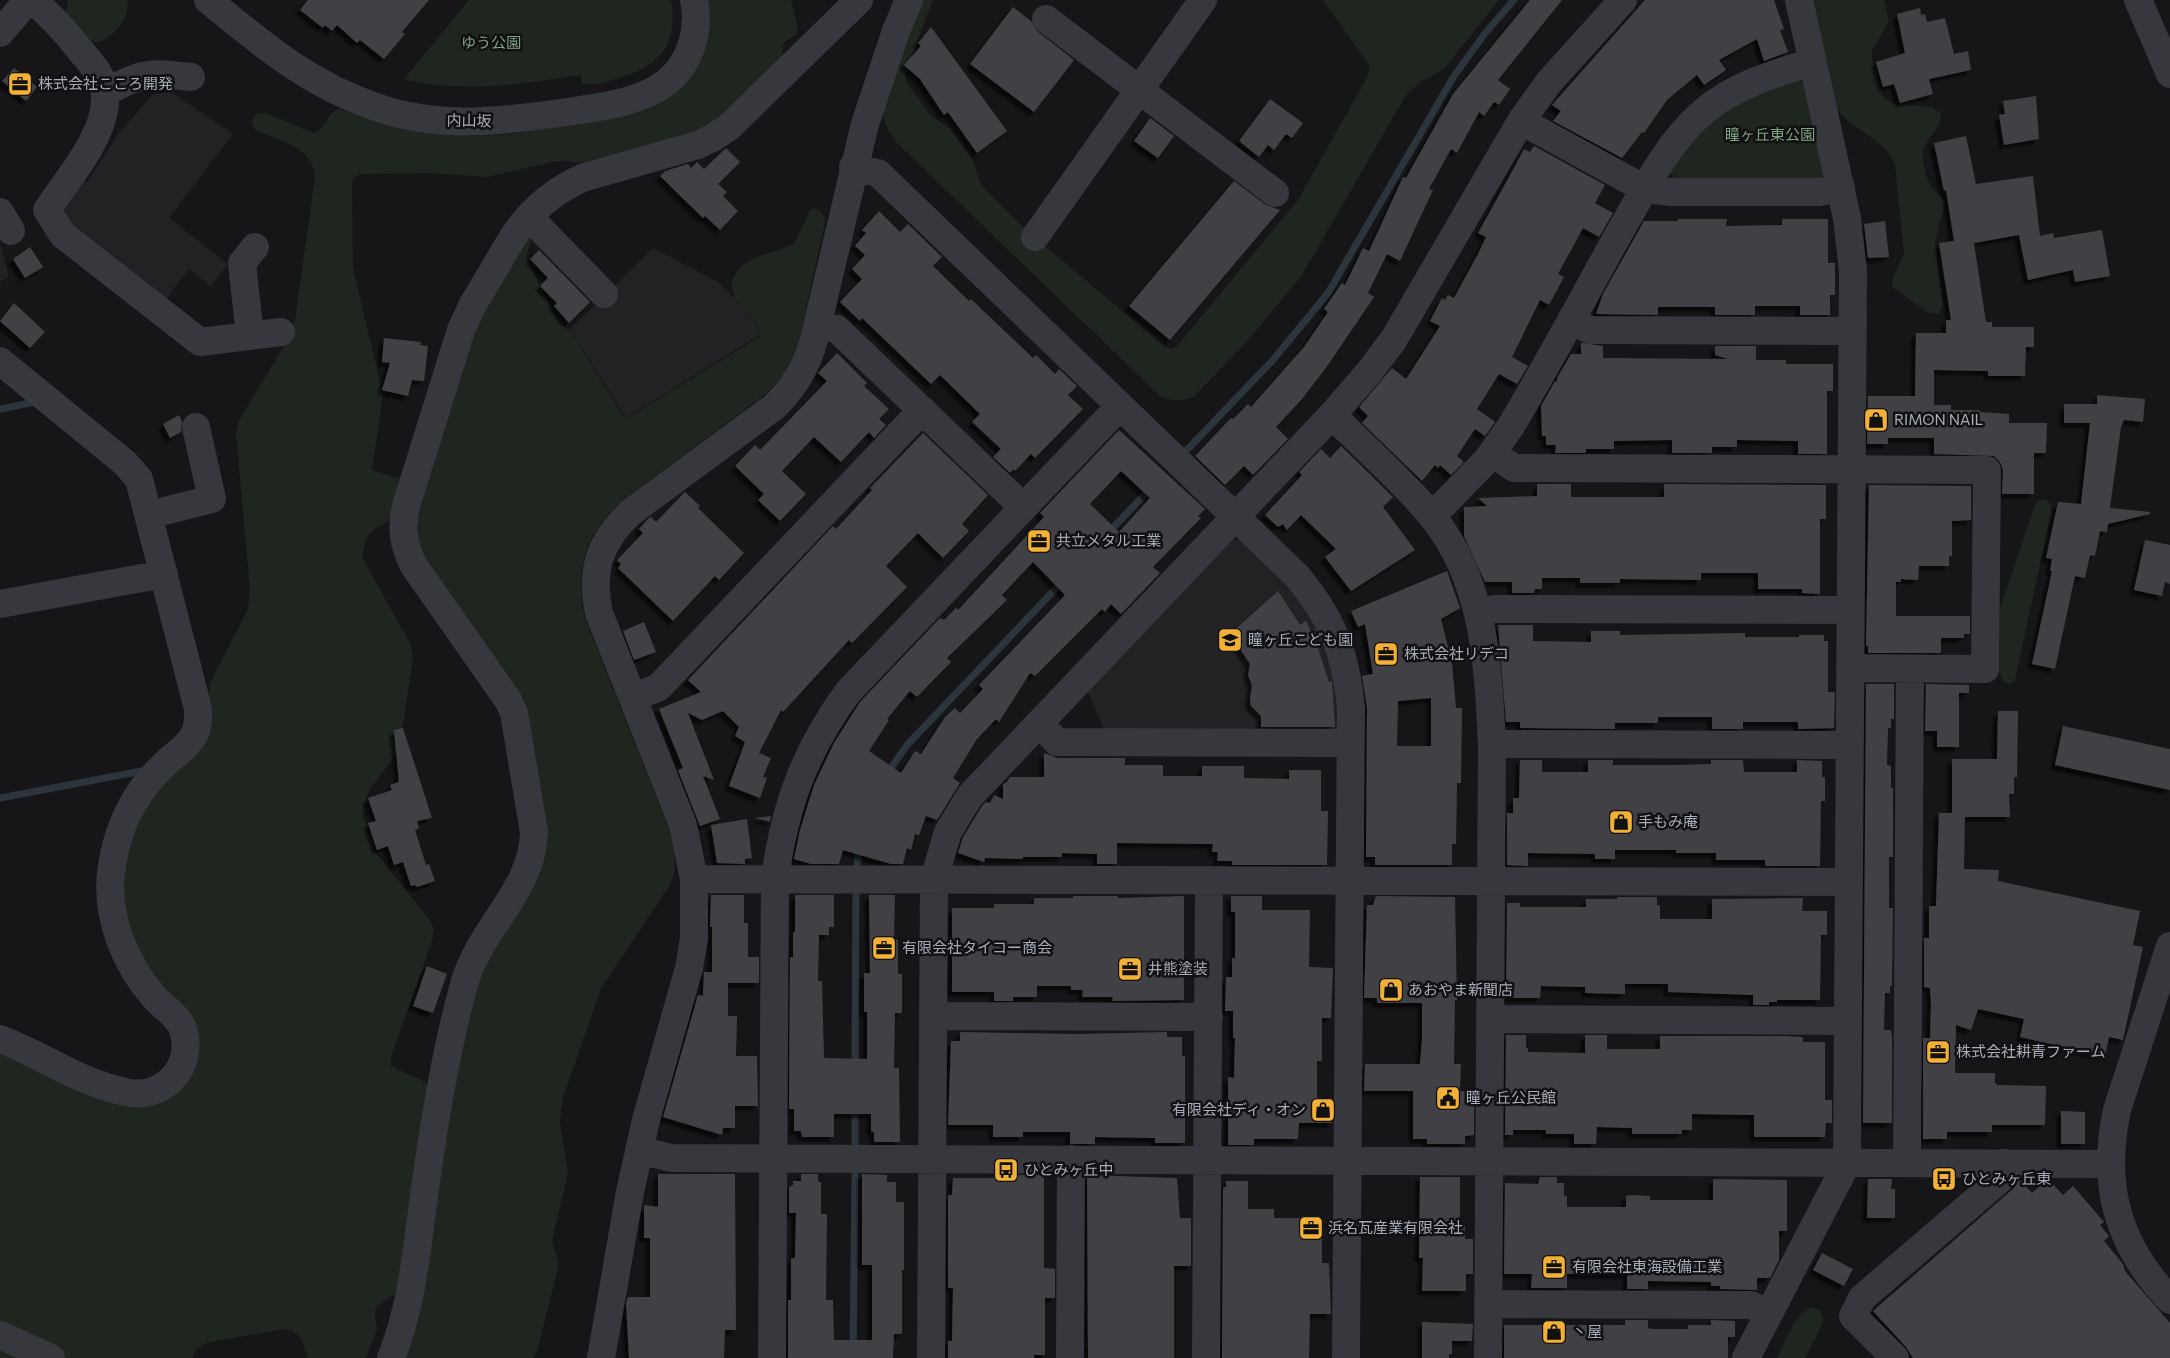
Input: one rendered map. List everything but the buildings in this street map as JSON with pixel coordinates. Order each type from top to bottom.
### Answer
[{"type":"street","points":[[0,33],[28,0]]},
{"type":"street","points":[[32,0],[56,20],[96,70],[105,93],[105,110],[92,144],[47,210],[63,236],[200,342],[281,332]]},
{"type":"street","name":"内山坂","points":[[208,0],[287,64],[316,82],[346,96],[410,116],[477,123],[511,120],[603,106],[644,95],[657,89],[678,71],[692,46],[696,19],[694,0]]},
{"type":"street","points":[[391,1358],[409,1302],[437,1103],[463,989],[478,952],[523,878],[534,848],[532,823],[514,713],[508,700],[414,566],[406,552],[403,537],[403,521],[466,318],[513,237],[529,217],[565,186],[582,178],[698,145],[714,137],[728,127],[859,0]]},
{"type":"street","points":[[601,1358],[623,1227],[639,1150],[689,968],[694,938],[694,879],[682,824],[599,613],[595,576],[599,558],[606,541],[617,525],[631,512],[775,406],[786,395],[804,368],[818,325],[854,167],[876,89],[910,0]]},
{"type":"street","points":[[1035,237],[1203,0]]},
{"type":"street","points":[[931,1358],[934,878],[946,838],[958,813],[970,796],[1038,723],[1332,414],[1370,371],[1394,339],[1521,121],[1549,82],[1623,0]]},
{"type":"street","points":[[1746,1358],[1846,1163],[1851,244],[1841,187],[1799,0]]},
{"type":"street","points":[[2138,0],[2170,74]]},
{"type":"street","points":[[1046,18],[1275,192]]},
{"type":"street","points":[[1432,516],[1492,453],[1528,397],[1645,189],[1682,133],[1718,101],[1750,82],[1812,62]]},
{"type":"street","points":[[105,93],[134,77],[146,74],[158,73],[191,77]]},
{"type":"street","points":[[1521,121],[1645,189],[1672,192],[1820,192],[1841,187]]},
{"type":"street","points":[[854,167],[878,173],[1297,576],[1316,598],[1342,650],[1348,678],[1351,743],[1346,1358]]},
{"type":"street","points":[[529,217],[604,294]]},
{"type":"street","points":[[250,336],[242,263],[255,246]]},
{"type":"street","points":[[1571,320],[1590,330],[1852,331]]},
{"type":"street","points":[[818,325],[837,329],[1023,507]]},
{"type":"street","points":[[0,361],[129,467],[139,479],[198,709],[198,722],[195,734],[187,745],[150,780],[134,801],[122,825],[113,859],[111,903],[116,929],[125,954],[138,977],[182,1026],[186,1047],[182,1067],[174,1078],[163,1087],[151,1093],[137,1094],[78,1076],[20,1047],[0,1040]]},
{"type":"street","points":[[772,1358],[776,878],[780,841],[798,777],[828,718],[848,692],[1120,406]]},
{"type":"street","points":[[633,698],[659,687],[922,410]]},
{"type":"street","points":[[1332,414],[1432,516],[1451,545],[1466,576],[1478,613],[1487,657],[1492,744],[1488,1358]]},
{"type":"street","points":[[149,515],[212,499],[196,427]]},
{"type":"street","points":[[1492,453],[1514,468],[1987,470],[1986,669],[1850,668]]},
{"type":"street","points":[[0,604],[164,574]]},
{"type":"street","points":[[1478,613],[1494,608],[1850,610]]},
{"type":"street","points":[[1907,1163],[1910,669]]},
{"type":"street","points":[[1038,723],[1058,742],[1351,743]]},
{"type":"street","points":[[1492,744],[1849,745]]},
{"type":"street","points":[[694,879],[934,878],[1848,882]]},
{"type":"street","points":[[1206,1358],[1209,880]]},
{"type":"street","points":[[2170,946],[2117,1110],[2110,1164],[2113,1195],[2123,1232],[2146,1272],[2170,1300]]},
{"type":"street","points":[[933,1016],[1209,1017]]},
{"type":"street","points":[[1490,1019],[1848,1021]]},
{"type":"street","points":[[639,1150],[671,1158],[2110,1164]]},
{"type":"street","points":[[1070,1358],[1071,1159]]},
{"type":"street","points":[[1895,1358],[1853,1316],[1862,1298],[2004,1176],[2004,1163]]},
{"type":"street","points":[[1488,1304],[1751,1305],[1768,1314]]},
{"type":"street","points":[[0,1335],[51,1358]]},
{"type":"shaded area","points":[[171,92],[233,134],[169,218],[228,264],[211,286],[189,269],[163,303],[69,230],[57,210],[80,176],[87,182],[118,134],[153,94]]},
{"type":"shaded area","points":[[0,242],[9,277],[0,282]]},
{"type":"shaded area","points":[[653,248],[718,282],[747,311],[761,334],[626,418],[570,329]]},
{"type":"shaded area","name":"瞳ヶ丘こども園","points":[[1228,540],[1245,540],[1290,583],[1332,653],[1341,728],[1334,734],[1106,734],[1087,690]]},
{"type":"green space","points":[[68,0],[128,0],[125,18],[121,24],[111,36],[98,42],[86,38],[80,33],[66,13]]},
{"type":"green space","name":"ゆう公園","points":[[469,0],[671,0],[672,30],[668,42],[654,61],[631,74],[599,83],[582,84],[581,75],[536,82],[471,87],[426,84],[404,79]]},
{"type":"green space","points":[[708,0],[791,0],[798,28],[796,35],[784,42],[780,64],[710,130],[589,164],[564,161],[552,162],[488,177],[427,173],[361,174],[354,177],[352,184],[353,268],[383,394],[372,470],[401,479],[394,518],[372,531],[366,540],[362,557],[411,645],[413,659],[399,751],[370,789],[363,806],[363,815],[376,853],[430,920],[434,930],[432,941],[391,1058],[391,1065],[426,1082],[429,1091],[400,1290],[376,1307],[377,1329],[367,1355],[365,1358],[308,1358],[303,1342],[298,1335],[283,1329],[206,1343],[195,1350],[192,1358],[0,1358],[0,1050],[74,1086],[182,1085],[161,991],[126,926],[121,877],[132,829],[208,704],[210,683],[248,609],[250,590],[236,434],[238,422],[290,336],[295,320],[315,177],[313,167],[303,152],[295,146],[257,131],[252,125],[253,117],[258,113],[266,113],[314,133],[322,128],[332,114],[339,109],[408,129],[442,134],[477,136],[512,134],[606,119],[697,66],[708,35],[710,19]]},
{"type":"green space","points":[[922,0],[933,0],[906,70],[905,77],[908,84],[931,116],[950,129],[973,160],[981,185],[1027,231],[1165,347],[1171,349],[1177,346],[1298,200],[1366,79],[1370,68],[1323,0],[1499,0],[1444,69],[1419,83],[1406,95],[1302,275],[1250,338],[1194,397],[1176,401],[1159,395],[892,137],[885,120],[883,106]]},
{"type":"green space","points":[[1811,0],[1884,0],[1889,21],[1872,51],[1872,60],[1882,94],[1886,100],[1893,104],[1932,107],[1939,112],[1941,117],[1940,123],[1924,147],[1923,153],[1924,167],[1931,187],[1945,202],[1935,242],[1943,304],[1939,314],[1929,313],[1892,287],[1893,278],[1904,253],[1895,165],[1883,147],[1840,113],[1834,103]]},
{"type":"green space","name":"瞳ヶ丘東公園","points":[[1794,78],[1808,85],[1827,170],[1818,182],[1675,181],[1668,170],[1689,140],[1730,104]]},
{"type":"green space","points":[[814,208],[821,211],[825,218],[824,227],[797,349],[784,374],[766,394],[622,501],[609,513],[591,540],[582,568],[581,584],[585,618],[669,829],[675,864],[670,885],[601,989],[563,1097],[560,1122],[568,1173],[552,1241],[559,1264],[537,1351],[533,1358],[399,1358],[471,991],[531,882],[526,725],[421,562],[411,536],[469,333],[527,236],[531,241],[526,256],[527,260],[558,323],[571,331],[623,416],[629,417],[759,337],[760,331],[747,311],[735,298],[731,283],[736,273],[750,260],[794,243],[809,212]]},
{"type":"green space","points":[[2045,499],[2051,505],[2051,513],[2015,680],[2010,684],[2003,681],[1999,671],[2000,608],[2034,507],[2038,501]]},
{"type":"green space","points":[[1813,1307],[1821,1311],[1823,1320],[1805,1358],[1777,1358],[1796,1321],[1806,1310]]},
{"type":"waterway","points":[[1185,452],[1273,360],[1328,293],[1454,76],[1486,32],[1514,0]]},
{"type":"waterway","points":[[0,409],[30,403]]},
{"type":"waterway","points":[[1108,533],[1151,488]]},
{"type":"waterway","points":[[887,774],[907,745],[1063,581]]},
{"type":"waterway","points":[[0,798],[142,771]]},
{"type":"waterway","points":[[857,869],[859,847]]},
{"type":"waterway","points":[[855,1067],[856,890]]},
{"type":"waterway","points":[[855,1105],[855,1144]]},
{"type":"waterway","points":[[853,1358],[855,1172]]},
{"type":"place","name":"株式会社こころ開発","points":[[20,84]]},
{"type":"place","name":"RIMON NAIL","points":[[1876,420]]},
{"type":"place","name":"共立メタル工業","points":[[1039,541]]},
{"type":"place","name":"瞳ヶ丘こども園","points":[[1230,640]]},
{"type":"place","name":"株式会社リデコ","points":[[1386,654]]},
{"type":"place","name":"手もみ庵","points":[[1621,822]]},
{"type":"place","name":"有限会社タイコー商会","points":[[884,948]]},
{"type":"place","name":"井熊塗装","points":[[1130,969]]},
{"type":"place","name":"あおやま新聞店","points":[[1391,990]]},
{"type":"place","name":"株式会社耕青ファーム","points":[[1938,1052]]},
{"type":"place","name":"瞳ヶ丘公民館","points":[[1448,1098]]},
{"type":"place","name":"有限会社ディ・オン","points":[[1323,1110]]},
{"type":"place","name":"ひとみヶ丘中","points":[[1006,1170]]},
{"type":"place","name":"ひとみヶ丘東","points":[[1944,1179]]},
{"type":"place","name":"浜名瓦産業有限会社","points":[[1311,1228]]},
{"type":"place","name":"有限会社東海設備工業","points":[[1554,1267]]},
{"type":"place","name":"丶屋","points":[[1554,1332]]}]
